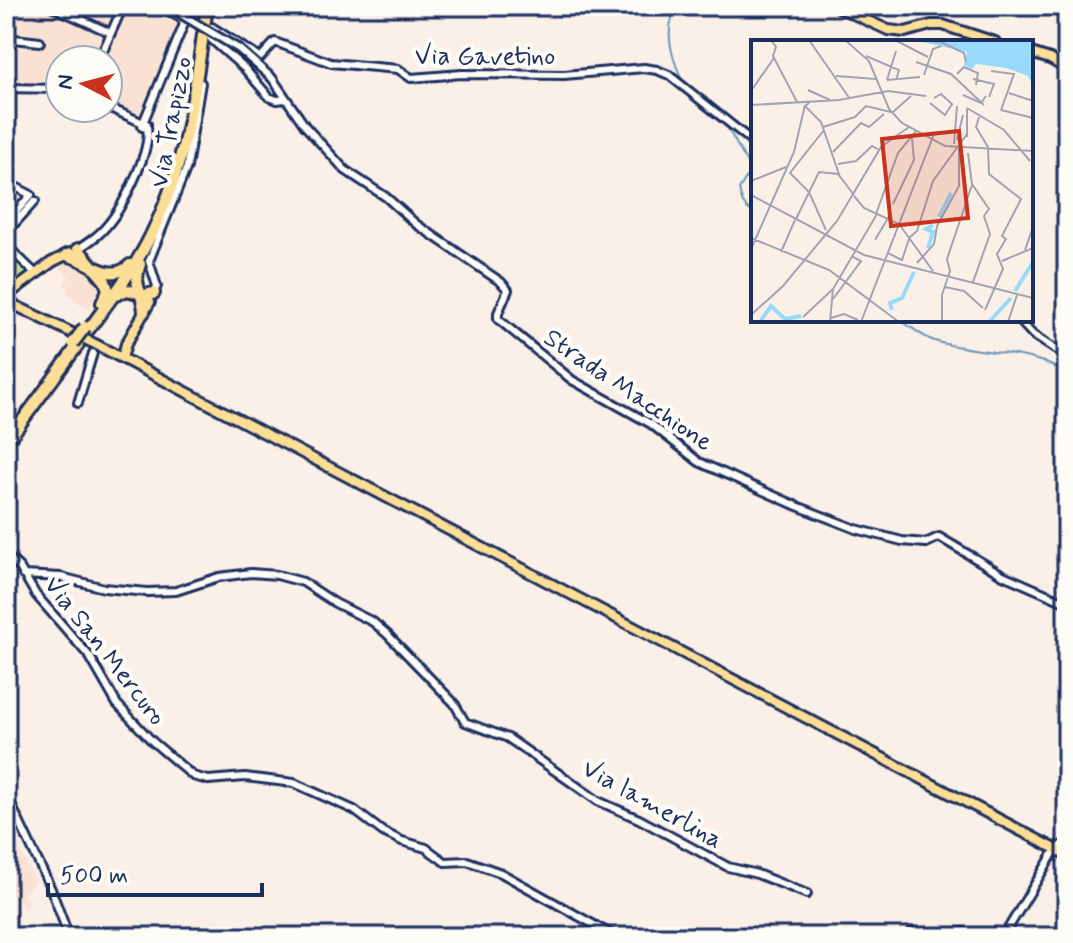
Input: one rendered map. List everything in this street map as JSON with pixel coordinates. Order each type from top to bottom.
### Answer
[{"type":"highway","points":[[146,299],[136,277],[172,189],[187,137],[207,6]]},
{"type":"highway","points":[[100,310],[131,263],[160,209],[177,161],[207,6]]},
{"type":"highway","points":[[6,440],[149,240]]},
{"type":"highway","points":[[66,255],[85,255],[100,270],[116,273],[131,263]]},
{"type":"highway","points":[[85,255],[107,286],[100,310]]},
{"type":"highway","points":[[100,310],[123,291],[130,290],[146,299]]},
{"type":"main road","points":[[836,6],[888,30],[905,32],[943,25],[989,40]]},
{"type":"main road","points":[[1033,54],[1067,69]]},
{"type":"main road","points":[[66,255],[36,274],[15,298],[118,356],[1067,855]]},
{"type":"main road","points":[[118,356],[146,299]]},
{"type":"street","points":[[51,6],[111,33]]},
{"type":"street","points":[[106,44],[123,6]]},
{"type":"street","points":[[85,255],[115,215],[145,150],[146,111],[184,21],[161,6]]},
{"type":"street","name":"Strada Macchione","points":[[167,6],[239,49],[272,78],[324,149],[345,170],[386,197],[416,224],[501,282],[508,290],[498,319],[572,380],[651,424],[699,462],[730,477],[856,529],[902,541],[926,543],[939,537],[1003,575],[1067,603]]},
{"type":"street","name":"Via Trapizzo","points":[[146,299],[157,286],[149,261],[187,167],[206,43],[211,39],[212,27],[207,6]]},
{"type":"street","name":"Via Gavetino","points":[[212,27],[260,58],[275,42],[331,63],[398,69],[411,78],[462,74],[564,75],[644,68],[657,70],[669,75],[751,142]]},
{"type":"street","points":[[6,38],[40,42]]},
{"type":"street","points":[[211,39],[245,69],[269,97],[285,99]]},
{"type":"street","points":[[6,88],[44,89]]},
{"type":"street","points":[[124,114],[144,125]]},
{"type":"street","points":[[6,184],[31,195],[15,213],[20,217]]},
{"type":"street","points":[[6,233],[35,201]]},
{"type":"street","points":[[6,245],[36,274]]},
{"type":"street","points":[[1021,322],[1033,335],[1067,357]]},
{"type":"street","points":[[78,403],[93,353]]},
{"type":"street","name":"Via San Mercuro","points":[[6,555],[90,657],[117,704],[152,741],[193,776],[208,780],[245,777],[294,783],[346,805],[383,832],[426,848],[445,862],[467,861],[501,873],[616,937]]},
{"type":"street","name":"Via lamerlina","points":[[23,575],[61,577],[104,588],[147,592],[176,591],[219,577],[251,573],[277,575],[303,582],[373,622],[387,634],[454,703],[465,722],[508,738],[598,801],[639,819],[728,867],[757,874],[807,894]]},
{"type":"street","points":[[6,785],[9,800],[51,889],[69,937]]},
{"type":"street","points":[[1003,937],[1056,849],[1067,842]]},
{"type":"street","points":[[912,932],[945,935],[963,932],[970,937]]},
{"type":"shaded area","points":[[6,6],[183,6],[183,9],[192,12],[139,127],[124,120],[124,44],[44,44],[44,93],[6,91]]},
{"type":"shaded area","points":[[68,258],[87,268],[102,290],[88,310],[66,292],[68,289],[63,284],[69,277],[56,265]]},
{"type":"shaded area","points":[[16,822],[13,837],[36,881],[23,894],[28,901],[26,908],[6,889],[6,833]]},
{"type":"green space","points":[[6,249],[30,272],[14,290],[6,285],[12,272],[6,262]]},
{"type":"waterway","points":[[676,6],[670,26],[670,44],[684,84]]},
{"type":"waterway","points":[[726,125],[751,170]]},
{"type":"waterway","points":[[751,170],[739,189],[743,203],[751,211]]},
{"type":"waterway","points":[[903,322],[932,340],[1038,360],[1067,375]]}]
